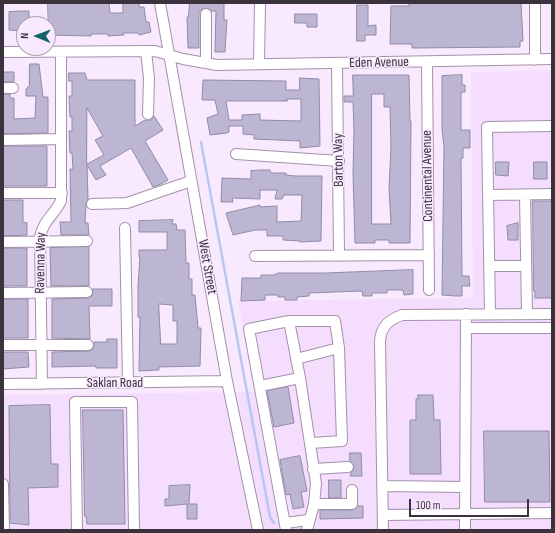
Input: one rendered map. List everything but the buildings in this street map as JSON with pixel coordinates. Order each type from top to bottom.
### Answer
[{"type":"street","name":"West Street","points":[[160,3],[227,381],[258,530]]},
{"type":"street","points":[[259,64],[260,3]]},
{"type":"street","points":[[535,3],[535,60]]},
{"type":"street","points":[[206,14],[206,63]]},
{"type":"street","name":"Eden Avenue","points":[[3,52],[61,53],[146,51],[217,64],[337,64],[552,60]]},
{"type":"street","points":[[146,51],[149,78],[148,114]]},
{"type":"street","name":"Ravenna Way","points":[[42,384],[40,241],[42,225],[56,211],[61,201],[61,53]]},
{"type":"street","name":"Continental Avenue","points":[[427,62],[430,290]]},
{"type":"street","name":"Barton Way","points":[[337,64],[339,256]]},
{"type":"street","points":[[490,314],[487,127],[552,126]]},
{"type":"street","points":[[3,140],[61,139]]},
{"type":"street","points":[[236,154],[339,161]]},
{"type":"street","points":[[92,204],[127,203],[192,181]]},
{"type":"street","points":[[3,193],[62,192]]},
{"type":"street","points":[[488,195],[552,194]]},
{"type":"street","points":[[525,195],[526,314]]},
{"type":"street","points":[[125,228],[128,383]]},
{"type":"street","points":[[3,242],[87,242]]},
{"type":"street","points":[[255,256],[429,255]]},
{"type":"street","points":[[489,266],[526,266]]},
{"type":"street","points":[[3,293],[87,292]]},
{"type":"street","points":[[465,530],[466,314]]},
{"type":"street","points":[[383,530],[380,341],[382,330],[386,324],[402,315],[552,314]]},
{"type":"street","points":[[289,320],[300,378],[316,483],[314,504],[308,520],[307,530]]},
{"type":"street","points":[[308,520],[286,526],[249,329],[289,320],[335,321],[340,348],[342,441],[310,443]]},
{"type":"street","points":[[466,328],[552,328]]},
{"type":"street","points":[[3,345],[88,344]]},
{"type":"street","points":[[296,359],[340,348]]},
{"type":"street","points":[[260,386],[300,378]]},
{"type":"street","name":"Saklan Road","points":[[3,384],[227,381]]},
{"type":"street","points":[[77,530],[75,402],[132,402],[134,530]]},
{"type":"street","points":[[313,469],[348,468]]},
{"type":"street","points":[[3,484],[4,530]]},
{"type":"street","points":[[383,486],[465,487]]},
{"type":"street","points":[[314,504],[352,504],[352,490]]},
{"type":"street","points":[[383,515],[465,513],[552,514]]},
{"type":"shaded area","points":[[552,70],[552,530],[3,530],[3,395],[254,392],[238,301],[473,298],[471,72]]},
{"type":"waterway","points":[[201,142],[270,517],[274,523]]}]
